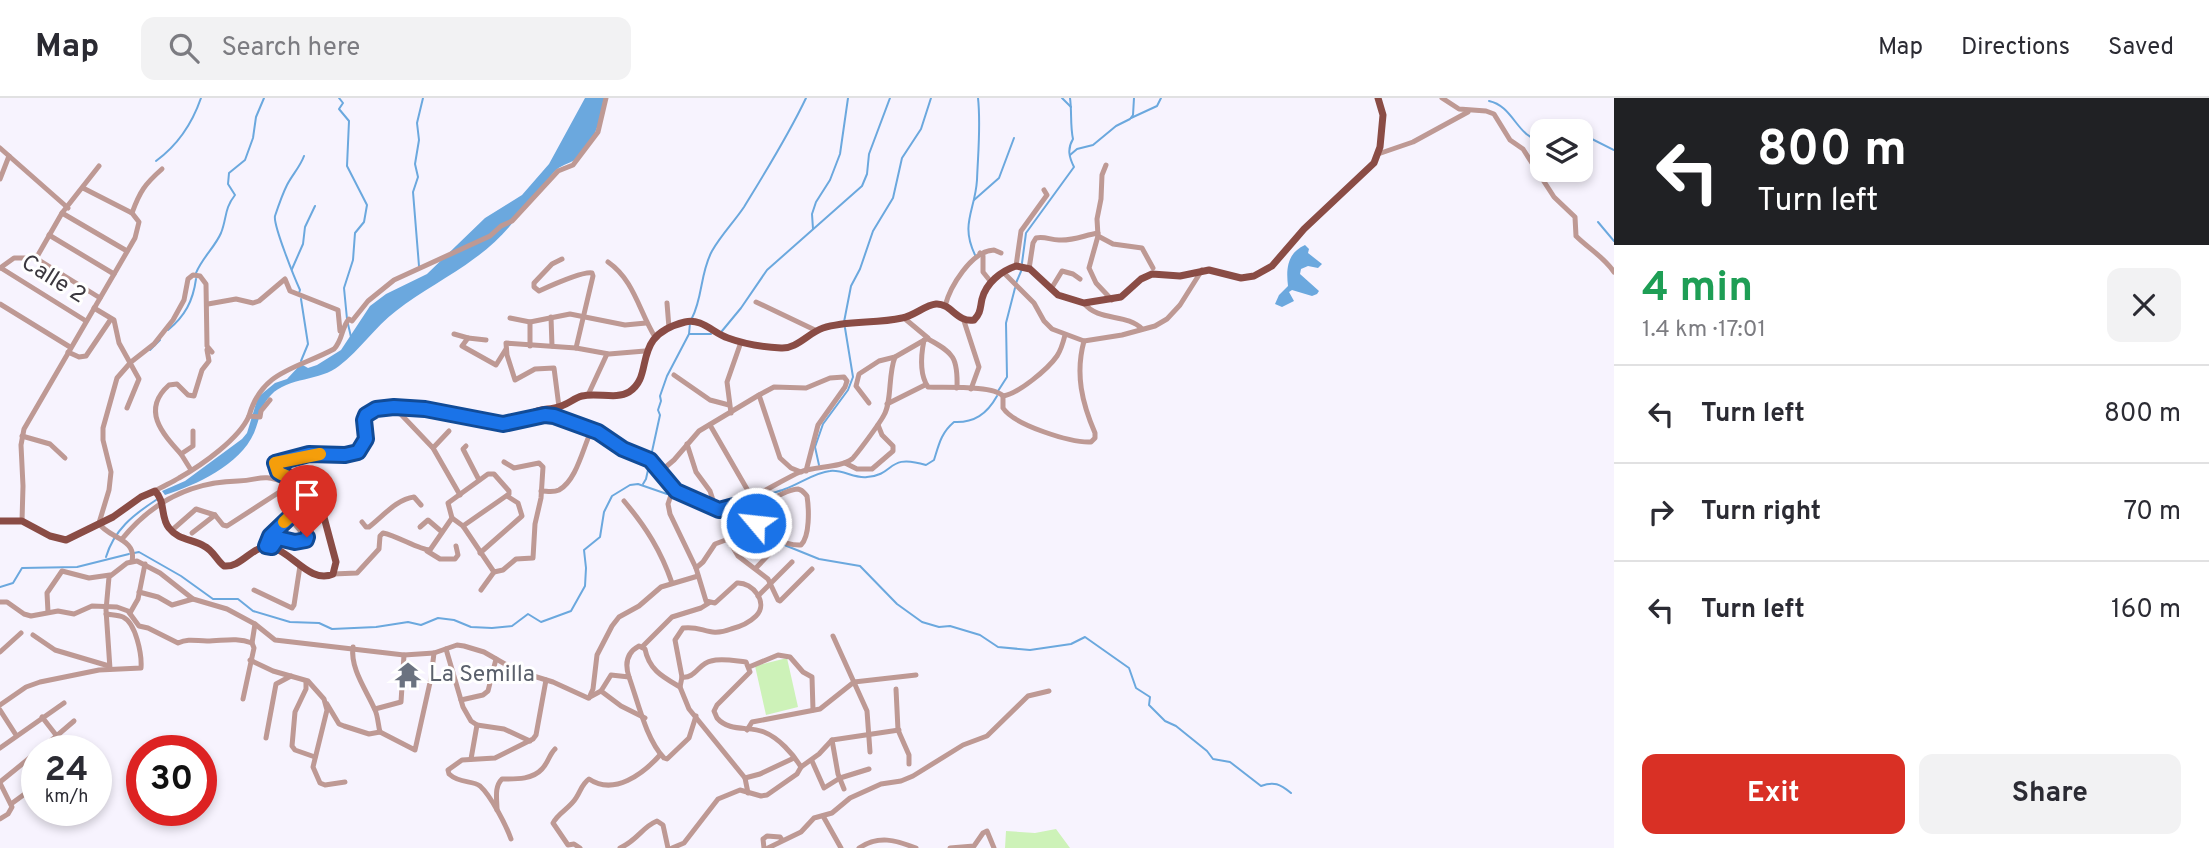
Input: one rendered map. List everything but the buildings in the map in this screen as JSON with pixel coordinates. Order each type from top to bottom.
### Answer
[{"type":"main road","points":[[0,521],[22,521],[50,536],[66,540],[124,511],[149,492],[159,496],[165,521],[171,531],[205,546],[221,565],[232,567],[269,546],[287,555],[300,566],[323,576],[333,574],[336,562],[317,491],[312,485],[278,472],[275,466],[277,461],[309,454],[345,455],[358,452],[366,439],[364,420],[372,410],[394,407],[425,409],[503,424],[559,407],[581,396],[612,396],[630,391],[641,374],[645,351],[655,337],[683,323],[697,322],[722,336],[741,342],[785,348],[817,331],[838,325],[904,318],[937,304],[945,306],[964,321],[976,318],[991,282],[1003,272],[1022,267],[1066,299],[1084,303],[1112,300],[1125,295],[1141,279],[1152,274],[1180,276],[1202,270],[1241,278],[1261,273],[1371,166],[1378,154],[1383,115],[1378,98]]},
{"type":"street","points":[[120,538],[159,496],[241,431],[255,398],[274,377],[334,349],[347,321],[352,321],[368,301],[394,280],[490,236],[512,221],[558,171],[573,165],[598,132],[606,98]]},
{"type":"street","points":[[1442,98],[1459,110],[1486,111],[1496,117],[1510,140],[1523,149],[1554,197],[1575,217],[1576,236],[1603,257],[1614,272]]},
{"type":"street","points":[[1378,154],[1413,142],[1468,112]]},
{"type":"street","points":[[0,148],[68,208]]},
{"type":"street","points":[[0,178],[9,156]]},
{"type":"street","points":[[1106,165],[1102,175],[1098,234],[1089,271],[1112,300]]},
{"type":"street","points":[[0,268],[15,258],[38,255],[62,213],[99,166]]},
{"type":"street","points":[[132,213],[142,188],[162,169]]},
{"type":"street","points":[[22,521],[22,436],[27,422],[50,389],[69,349],[139,229],[139,222],[132,213],[83,188]]},
{"type":"street","points":[[1022,267],[1021,231],[1047,195],[1044,190]]},
{"type":"street","points":[[62,213],[127,251]]},
{"type":"street","points":[[1022,267],[1036,238],[1043,236],[1057,240],[1077,239],[1098,234],[1113,244],[1142,248],[1153,268]]},
{"type":"street","points":[[48,235],[114,274]]},
{"type":"street","points":[[945,306],[951,288],[980,253],[993,250],[1000,253]]},
{"type":"street","points":[[980,253],[984,256],[983,272],[991,282]]},
{"type":"street","points":[[34,257],[100,298]]},
{"type":"street","points":[[562,259],[552,264],[534,283],[534,288],[539,291],[566,282],[584,272],[592,273],[576,348]]},
{"type":"street","points":[[608,262],[627,279],[655,337]]},
{"type":"street","name":"Calle 2","points":[[0,268],[86,321]]},
{"type":"street","points":[[1003,272],[1034,303],[1052,329],[1084,341],[1106,339],[1155,326],[1172,315],[1202,270]]},
{"type":"street","points":[[1051,289],[1062,271],[1080,279]]},
{"type":"street","points":[[191,470],[159,428],[156,403],[169,385],[177,384],[188,395],[194,396],[209,360],[205,281],[196,274],[190,276],[180,309],[154,344],[131,362],[117,378],[104,417],[103,440],[111,472],[109,490],[99,523],[102,528],[120,538],[133,556],[193,598],[255,624],[275,640],[404,655],[434,653],[457,645],[464,646],[517,671],[589,698]]},
{"type":"street","points":[[208,304],[236,299],[253,303],[285,279],[290,291],[338,310],[343,334]]},
{"type":"street","points":[[756,302],[817,331]]},
{"type":"street","points":[[667,303],[669,328]]},
{"type":"street","points":[[1084,303],[1091,311],[1133,323],[1142,329]]},
{"type":"street","points":[[0,304],[79,357],[86,356],[111,319]]},
{"type":"street","points":[[94,308],[116,324],[119,342],[139,383],[127,408]]},
{"type":"street","points":[[510,318],[530,322],[570,314],[625,325],[646,323]]},
{"type":"street","points":[[551,317],[552,346]]},
{"type":"street","points":[[904,318],[927,336],[921,355],[925,385]]},
{"type":"street","points":[[964,321],[979,367],[971,389]]},
{"type":"street","points":[[530,322],[530,346]]},
{"type":"street","points":[[454,334],[486,340]]},
{"type":"street","points":[[1003,396],[1015,391],[1052,362],[1061,350],[1065,335]]},
{"type":"street","points":[[468,338],[462,344],[463,348],[495,365],[508,343],[576,348],[607,354],[645,351]]},
{"type":"street","points":[[869,403],[856,386],[859,374],[879,361],[895,357],[926,340]]},
{"type":"street","points":[[926,340],[948,351],[954,358],[957,366],[957,388]]},
{"type":"street","points":[[887,404],[925,385],[998,391],[1003,396],[1004,410],[1019,422],[1061,438],[1093,442],[1095,433],[1081,399],[1084,341]]},
{"type":"street","points":[[731,413],[727,382],[741,342]]},
{"type":"street","points":[[207,346],[212,352]]},
{"type":"street","points":[[506,349],[515,380],[527,371],[554,368],[559,407]]},
{"type":"street","points":[[588,395],[607,354]]},
{"type":"street","points":[[527,418],[554,416],[592,429],[623,449],[650,460],[673,489],[716,509],[734,506],[803,471],[845,463],[853,458],[885,415],[890,371],[895,357]]},
{"type":"street","points":[[674,375],[712,401],[729,405]]},
{"type":"street","points":[[661,471],[699,431],[774,387],[806,387],[833,377],[846,378],[841,395],[817,425],[803,471]]},
{"type":"street","points":[[759,395],[780,458],[790,468],[803,471]]},
{"type":"street","points":[[250,415],[260,417],[261,411],[270,400]]},
{"type":"street","points":[[394,407],[433,448],[460,495]]},
{"type":"street","points":[[710,425],[751,496]]},
{"type":"street","points":[[845,463],[857,469],[872,469],[893,451],[893,446],[882,435],[878,425]]},
{"type":"street","points":[[541,491],[554,492],[566,484],[574,472],[592,429]]},
{"type":"street","points":[[181,454],[193,446],[193,431]]},
{"type":"street","points":[[433,448],[449,431]]},
{"type":"street","points":[[22,436],[50,444],[65,458]]},
{"type":"street","points":[[687,444],[696,472],[710,491],[716,509]]},
{"type":"street","points":[[466,446],[463,449],[479,480]]},
{"type":"street","points":[[481,590],[494,572],[503,570],[516,559],[533,558],[542,467],[540,464],[516,468],[504,462]]},
{"type":"street","points":[[435,473],[444,470]]},
{"type":"street","points":[[494,572],[463,526],[452,518],[448,503],[488,474],[494,474],[509,491],[508,496]]},
{"type":"street","points":[[159,496],[228,480],[265,476],[286,482],[294,479]]},
{"type":"street","points":[[171,531],[196,509],[215,515],[227,526],[294,479]]},
{"type":"street","points":[[673,489],[668,504],[670,514],[696,568],[703,595],[709,603]]},
{"type":"street","points":[[696,568],[704,562],[715,544],[728,539],[749,521],[762,504],[796,489],[807,496],[805,541],[800,545],[792,545],[770,535],[749,521],[734,506]]},
{"type":"street","points":[[269,546],[270,536],[317,491]]},
{"type":"street","points":[[463,526],[480,512],[508,496]]},
{"type":"street","points":[[480,553],[522,516],[518,503],[508,496]]},
{"type":"street","points":[[362,522],[368,527],[407,498],[414,497],[421,505]]},
{"type":"street","points":[[624,501],[652,537],[672,583]]},
{"type":"street","points":[[192,533],[215,515]]},
{"type":"street","points":[[427,551],[452,518]]},
{"type":"street","points":[[420,527],[428,520],[442,532]]},
{"type":"street","points":[[269,546],[278,538],[295,542],[307,539],[293,522]]},
{"type":"street","points":[[333,574],[356,573],[379,549],[381,534],[374,523]]},
{"type":"street","points":[[381,534],[403,538],[440,559],[450,561],[458,555],[456,546]]},
{"type":"street","points":[[728,539],[738,556],[756,568],[780,601],[812,569]]},
{"type":"street","points":[[756,568],[773,550]]},
{"type":"street","points":[[48,612],[47,593],[62,571],[89,578],[111,575],[133,556]]},
{"type":"street","points":[[758,596],[792,562]]},
{"type":"street","points":[[130,613],[135,608],[145,564]]},
{"type":"street","points":[[254,590],[292,608],[300,566]]},
{"type":"street","points":[[110,668],[106,606],[111,575]]},
{"type":"street","points":[[589,698],[593,689],[597,655],[619,617],[639,606],[656,590],[698,576]]},
{"type":"street","points":[[696,716],[689,738],[680,748],[667,759],[660,755],[648,734],[626,663],[632,650],[642,647],[672,617],[715,603],[737,583],[749,585],[758,596],[760,606],[757,616],[731,629],[708,633],[699,629],[683,628],[675,640],[682,677],[680,687],[689,709],[696,716],[745,778],[748,793]]},
{"type":"street","points":[[139,592],[158,597],[172,605],[193,598]]},
{"type":"street","points":[[0,602],[6,602],[31,616],[48,612],[74,614],[92,606],[106,606],[124,609],[139,626],[178,643],[190,639],[204,641],[222,638],[252,643]]},
{"type":"street","points":[[33,635],[55,650],[110,668],[138,670],[142,666],[136,637],[130,625],[122,616],[106,614]]},
{"type":"street","points":[[243,699],[254,648],[252,643],[255,624]]},
{"type":"street","points":[[0,652],[20,633]]},
{"type":"street","points":[[833,636],[867,711],[870,752]]},
{"type":"street","points":[[353,647],[352,655],[375,709],[380,732]]},
{"type":"street","points":[[642,647],[648,664],[669,682],[680,687]]},
{"type":"street","points":[[446,649],[461,700],[471,721],[477,725],[503,729],[530,741]]},
{"type":"street","points":[[250,660],[273,671],[306,681],[321,694],[339,724],[363,733],[380,732],[415,750],[434,653]]},
{"type":"street","points":[[375,709],[401,702],[404,655]]},
{"type":"street","points":[[749,667],[778,655],[790,657],[803,672],[812,677],[813,710]]},
{"type":"street","points":[[461,700],[488,691],[496,659]]},
{"type":"street","points":[[682,677],[691,676],[712,660],[746,662],[750,672],[714,710],[721,723],[766,733],[801,767]]},
{"type":"street","points":[[16,735],[0,707],[33,684],[110,668]]},
{"type":"street","points":[[589,698],[601,691],[611,675],[629,677]]},
{"type":"street","points":[[747,730],[752,722],[826,705],[854,682],[916,675]]},
{"type":"street","points":[[266,738],[276,684],[291,676]]},
{"type":"street","points":[[511,839],[497,810],[478,785],[462,782],[449,774],[448,770],[456,762],[471,759],[490,760],[536,736],[546,680]]},
{"type":"street","points":[[306,681],[306,689],[295,712],[292,746],[295,750],[315,757]]},
{"type":"street","points":[[896,689],[899,730],[909,755],[909,764]]},
{"type":"street","points":[[601,691],[621,706],[645,718]]},
{"type":"street","points":[[782,840],[780,837],[767,836],[763,839],[766,848],[801,831],[811,819],[832,813],[846,800],[858,794],[881,784],[913,776],[963,745],[987,736],[1028,695],[1049,691]]},
{"type":"street","points":[[0,748],[64,703]]},
{"type":"street","points":[[327,704],[313,767],[318,781],[325,785],[345,782]]},
{"type":"street","points":[[42,716],[56,735],[74,721]]},
{"type":"street","points":[[0,728],[8,723]]},
{"type":"street","points":[[471,759],[477,725]]},
{"type":"street","points":[[620,848],[635,840],[646,827],[657,821],[663,825],[670,848],[686,845],[711,805],[718,799],[733,791],[767,795],[812,761],[832,740],[899,730]]},
{"type":"street","points":[[832,740],[844,789]]},
{"type":"street","points":[[497,810],[499,781],[534,775],[545,766],[555,750]]},
{"type":"street","points":[[580,848],[574,844],[568,845],[553,823],[576,799],[584,782],[589,779],[604,786],[619,785],[642,771],[660,755]]},
{"type":"street","points":[[745,778],[794,758]]},
{"type":"street","points":[[812,761],[824,788],[840,778],[869,769]]},
{"type":"street","points":[[0,819],[11,810],[11,804],[0,783],[21,766]]},
{"type":"street","points":[[11,804],[21,797]]},
{"type":"street","points":[[823,816],[841,848]]},
{"type":"street","points":[[950,848],[974,846],[987,831],[994,848]]},
{"type":"street","points":[[859,848],[883,838],[916,848]]},
{"type":"street","points":[[774,844],[781,848]]},
{"type":"green space","points":[[787,658],[798,707],[766,715],[755,666]]},
{"type":"green space","points":[[1056,829],[1070,848],[1005,848],[1006,831],[1035,833]]},
{"type":"water","points":[[585,98],[606,98],[596,131],[588,146],[576,159],[554,172],[517,218],[487,249],[396,311],[332,371],[278,389],[265,404],[254,433],[239,455],[216,472],[165,495],[162,491],[185,481],[242,439],[247,433],[258,397],[275,383],[287,379],[301,364],[308,368],[317,365],[341,350],[370,306],[386,294],[427,274],[485,218],[522,195],[549,164]]},
{"type":"water","points":[[1305,245],[1309,249],[1308,253],[1322,264],[1318,268],[1308,266],[1301,269],[1300,274],[1319,291],[1312,296],[1292,290],[1289,292],[1294,301],[1282,307],[1275,304],[1288,286],[1287,274],[1291,257]]},
{"type":"waterway","points":[[156,161],[183,133],[201,98]]},
{"type":"waterway","points":[[196,273],[221,233],[227,209],[235,195],[228,184],[229,173],[245,160],[264,98]]},
{"type":"waterway","points":[[339,98],[343,103],[339,109],[349,121],[347,166],[367,205],[364,222],[355,233],[353,260],[344,288],[347,319]]},
{"type":"waterway","points":[[419,266],[413,192],[418,177],[415,164],[419,140],[417,123],[423,98]]},
{"type":"waterway","points":[[692,318],[712,251],[744,207],[806,98]]},
{"type":"waterway","points":[[813,229],[812,214],[816,202],[830,180],[840,154],[848,98]]},
{"type":"waterway","points":[[722,331],[767,270],[862,186],[867,174],[869,154],[890,98]]},
{"type":"waterway","points":[[844,322],[851,286],[873,231],[893,198],[902,158],[921,129],[931,98]]},
{"type":"waterway","points":[[975,255],[969,226],[977,180],[978,98]]},
{"type":"waterway","points":[[1062,98],[1071,107]]},
{"type":"waterway","points":[[1022,263],[1026,233],[1074,167],[1069,153],[1073,139],[1070,98]]},
{"type":"waterway","points":[[1070,155],[1077,149],[1093,145],[1116,126],[1130,119],[1133,115],[1134,98]]},
{"type":"waterway","points":[[1131,118],[1157,106],[1161,98]]},
{"type":"waterway","points":[[1489,101],[1504,109],[1530,137]]},
{"type":"waterway","points":[[974,200],[999,178],[1014,138]]},
{"type":"waterway","points":[[1593,140],[1614,150]]},
{"type":"waterway","points":[[299,293],[277,230],[275,216],[287,185],[304,156]]},
{"type":"waterway","points":[[292,269],[303,244],[305,227],[315,206]]},
{"type":"waterway","points":[[1598,222],[1614,241]]},
{"type":"waterway","points":[[1016,283],[1022,269]]},
{"type":"waterway","points":[[168,330],[187,308],[196,279]]},
{"type":"waterway","points":[[998,391],[1007,377],[1006,323],[1015,288]]},
{"type":"waterway","points":[[301,299],[308,344],[301,361]]},
{"type":"waterway","points":[[643,484],[660,415],[660,396],[667,376],[689,334],[690,323]]},
{"type":"waterway","points":[[348,324],[351,337]]},
{"type":"waterway","points":[[819,465],[815,447],[823,424],[848,390],[853,377],[845,328]]},
{"type":"waterway","points":[[689,334],[711,334]]},
{"type":"waterway","points":[[150,350],[160,340]]},
{"type":"waterway","points":[[673,496],[719,516],[734,512],[759,497],[825,472],[835,471],[867,477],[883,473],[897,463],[926,465],[934,460],[941,439],[954,422],[968,421],[979,416],[997,396]]},
{"type":"waterway","points":[[134,553],[139,552],[181,576],[213,599],[238,599],[253,611],[290,622],[319,623],[332,629],[408,622],[421,625],[438,618],[454,620],[471,627],[512,626],[528,614],[541,622],[571,611],[585,586],[584,550],[600,537],[604,512],[612,496],[630,485],[638,484],[667,494]]},
{"type":"waterway","points":[[106,557],[125,524],[156,500]]},
{"type":"waterway","points":[[727,515],[745,523]]},
{"type":"waterway","points":[[750,525],[757,533],[819,559],[860,566],[897,604],[922,622],[939,627],[950,626],[980,635],[998,647],[1030,650],[1071,644],[1085,637],[1129,668],[1136,688],[1150,697],[1149,705],[1165,721],[1176,726],[1207,751],[1213,759],[1230,762],[1261,786],[1277,784],[1291,793]]},
{"type":"waterway","points":[[0,587],[13,583],[22,568],[77,567],[129,554]]},
{"type":"slow traffic","points":[[284,522],[317,491],[306,482],[283,476],[278,472],[275,463],[309,454],[320,454]]},
{"type":"place","name":"La Semilla","points":[[408,675]]},
{"type":"route","points":[[307,537],[306,540],[295,542],[278,538],[272,547],[266,546],[270,536],[317,491],[306,482],[283,476],[278,472],[275,463],[309,454],[345,455],[358,452],[366,439],[366,415],[372,410],[394,407],[425,409],[503,424],[545,415],[586,426],[623,449],[650,460],[673,489],[719,510],[734,506],[756,523]]}]
